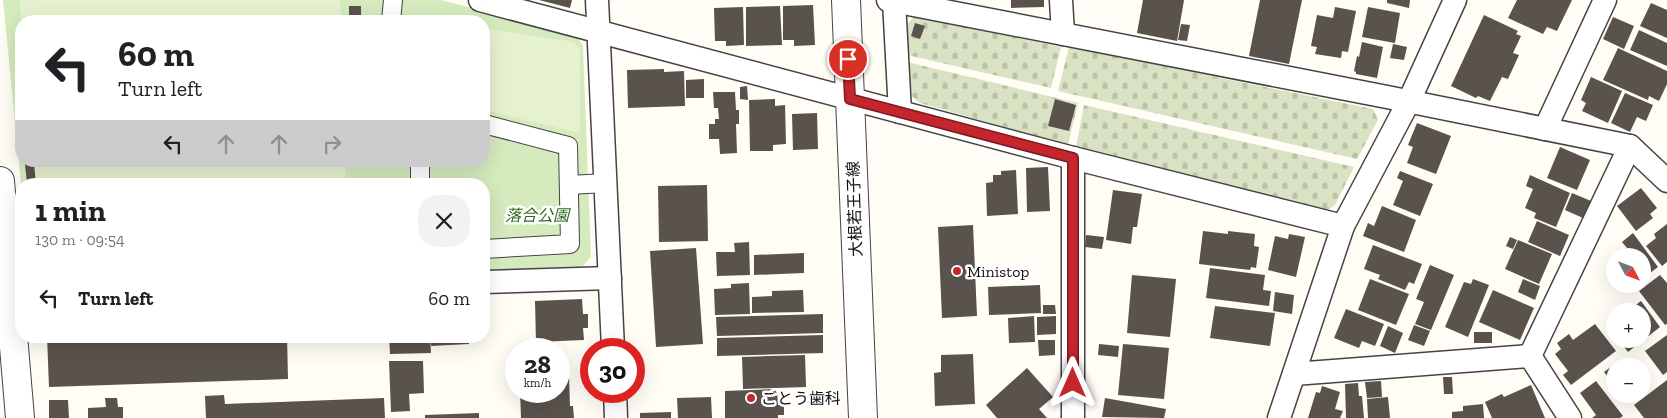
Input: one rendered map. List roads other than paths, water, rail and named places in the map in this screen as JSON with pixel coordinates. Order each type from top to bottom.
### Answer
[{"type":"street","points":[[392,15],[393,0]]},
{"type":"street","points":[[480,0],[1073,158],[1342,226]]},
{"type":"street","points":[[597,0],[613,338]]},
{"type":"street","name":"大根若王子線","points":[[846,0],[863,418]]},
{"type":"street","points":[[1061,0],[1063,34]]},
{"type":"street","points":[[1279,418],[1342,226],[1409,101],[1455,0]]},
{"type":"street","points":[[1545,128],[1606,0]]},
{"type":"street","points":[[900,112],[891,1],[1409,101],[1630,146],[1667,181]]},
{"type":"street","points":[[490,126],[568,146],[570,244],[490,248]]},
{"type":"street","points":[[1530,356],[1630,146]]},
{"type":"street","points":[[1073,158],[1073,418]]},
{"type":"street","points":[[0,180],[15,289]]},
{"type":"street","points":[[569,185],[606,183]]},
{"type":"street","points":[[490,282],[610,278]]},
{"type":"street","points":[[18,343],[20,418]]},
{"type":"street","points":[[1294,374],[1530,356]]},
{"type":"street","points":[[1530,356],[1570,418]]},
{"type":"street","points":[[615,403],[616,418]]},
{"type":"place","name":"Ministop","points":[[957,271]]},
{"type":"place","name":"ごとう歯科","points":[[751,398]]},
{"type":"park label","name":"落合公園","points":[[537,215]]}]
